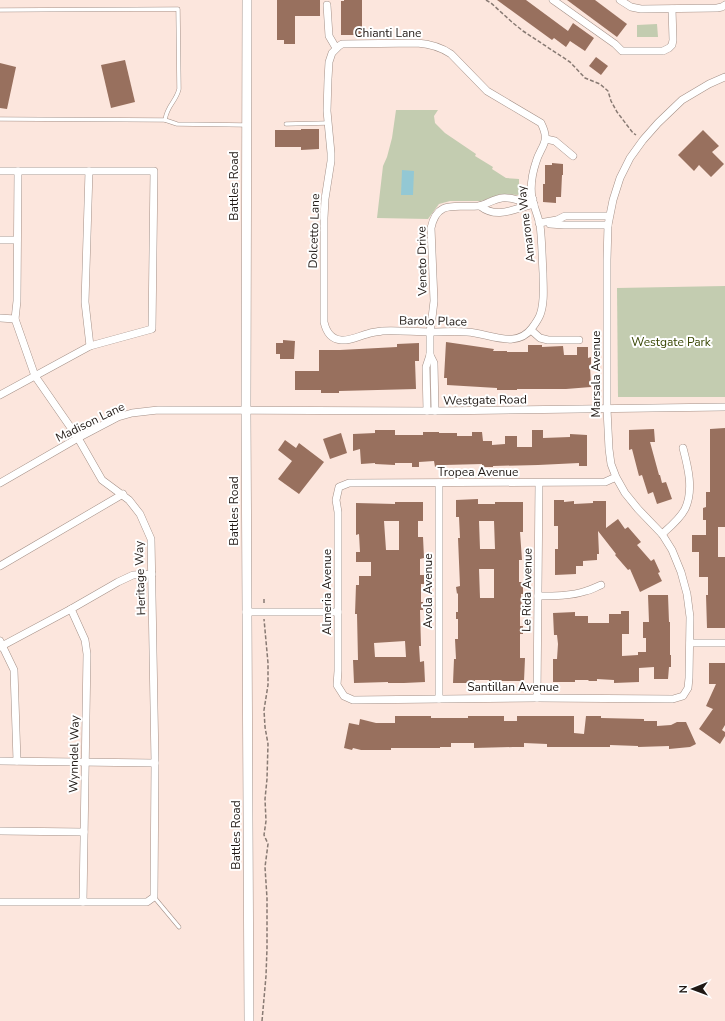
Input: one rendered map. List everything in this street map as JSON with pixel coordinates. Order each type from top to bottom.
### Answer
[{"type":"street","name":"Battles Road","points":[[247,0],[246,612],[249,1021]]},
{"type":"street","points":[[553,0],[624,51],[663,51],[670,48],[673,40],[672,9]]},
{"type":"street","points":[[620,0],[631,7],[636,8],[717,8],[722,7],[725,4]]},
{"type":"street","points":[[327,5],[329,36],[336,48]]},
{"type":"street","name":"Chianti Lane","points":[[336,48],[342,44],[417,43],[446,50],[487,91],[541,123],[546,139]]},
{"type":"street","name":"Dolcetto Lane","points":[[332,338],[328,334],[324,322],[324,218],[331,152],[327,95],[329,62],[332,53],[336,48]]},
{"type":"street","name":"Marsala Avenue","points":[[683,696],[688,688],[690,678],[690,617],[687,594],[681,572],[672,550],[662,534],[625,494],[611,464],[607,409],[608,225],[609,216],[620,178],[630,158],[643,140],[658,122],[682,100],[709,84],[725,77]]},
{"type":"street","points":[[546,139],[555,141],[573,156]]},
{"type":"street","name":"Amarone Way","points":[[531,330],[540,314],[543,300],[542,257],[539,223],[531,189],[536,160],[545,144],[546,139]]},
{"type":"street","points":[[0,171],[154,171],[152,329],[90,346],[0,395]]},
{"type":"street","name":"Heritage Way","points":[[18,171],[17,301],[15,319],[35,376],[78,438],[102,480],[129,500],[140,514],[151,540],[155,763],[154,897]]},
{"type":"street","points":[[89,171],[85,302],[90,346]]},
{"type":"street","name":"Veneto Drive","points":[[427,411],[426,367],[430,355],[430,332],[434,301],[431,228],[436,214],[440,210],[455,205],[480,206],[502,198],[513,198],[521,201],[533,202]]},
{"type":"street","name":"Veneto Drive","points":[[480,206],[489,212],[504,212],[517,210],[533,202]]},
{"type":"street","points":[[539,223],[557,220],[565,216],[609,216]]},
{"type":"street","points":[[539,223],[564,225],[608,225]]},
{"type":"street","points":[[0,240],[17,240]]},
{"type":"street","points":[[0,318],[15,319]]},
{"type":"street","points":[[531,330],[540,338],[548,340],[579,340]]},
{"type":"street","name":"Barolo Place","points":[[332,338],[348,340],[369,333],[399,331],[467,332],[500,339],[512,339],[523,336],[531,330]]},
{"type":"street","name":"Veneto Drive","points":[[430,355],[434,363],[436,411]]},
{"type":"street","name":"Westgate Road","points":[[246,410],[436,411],[725,407]]},
{"type":"street","name":"Madison Lane","points":[[0,483],[118,417],[132,413],[158,410],[246,410]]},
{"type":"street","points":[[662,534],[674,523],[684,509],[690,492],[688,466],[683,448]]},
{"type":"street","name":"Tropea Avenue","points":[[340,487],[349,483],[605,482],[616,477]]},
{"type":"street","name":"Avola Avenue","points":[[439,483],[439,699]]},
{"type":"street","name":"Le Rida Avenue","points":[[537,698],[539,483]]},
{"type":"street","name":"Almeria Avenue","points":[[340,487],[336,500],[338,512],[337,685],[344,696]]},
{"type":"street","points":[[0,566],[122,494]]},
{"type":"street","points":[[17,761],[14,670],[1,644],[71,609],[133,574],[152,574]]},
{"type":"street","points":[[538,596],[556,596],[586,592],[601,585]]},
{"type":"street","name":"Wynndel Way","points":[[71,609],[85,640],[87,654],[84,763],[83,902]]},
{"type":"street","points":[[246,612],[338,612]]},
{"type":"street","points":[[690,643],[725,643]]},
{"type":"street","name":"Santillan Avenue","points":[[344,696],[353,700],[537,698],[673,699],[683,696]]},
{"type":"street","points":[[0,761],[155,763]]},
{"type":"street","points":[[0,831],[84,832]]},
{"type":"street","points":[[0,902],[147,902],[154,897]]},
{"type":"lane","points":[[0,10],[178,9],[179,89],[178,95],[168,108],[165,120]]},
{"type":"lane","points":[[0,119],[165,120],[177,124],[246,125]]},
{"type":"lane","points":[[286,124],[328,123]]},
{"type":"lane","points":[[154,897],[179,927]]},
{"type":"path","points":[[486,0],[491,2],[523,31],[570,62],[585,78],[600,84],[608,91],[617,112],[634,133],[643,140]]},
{"type":"path","points":[[262,1021],[267,948],[267,898],[265,867],[268,844],[264,835],[266,821],[264,799],[267,779],[268,744],[264,710],[268,685],[268,663],[264,599]]},
{"type":"green space","points":[[657,24],[658,37],[637,37],[637,25]]},
{"type":"green space","points":[[396,110],[438,110],[434,116],[435,123],[445,133],[476,154],[475,156],[493,167],[492,169],[506,178],[519,179],[519,195],[501,194],[481,201],[450,201],[439,204],[428,219],[377,218],[383,166],[392,138]]},
{"type":"green space","name":"Westgate Park","points":[[725,286],[725,397],[618,397],[617,288]]},
{"type":"water","points":[[402,170],[414,171],[413,195],[401,195]]},
{"type":"building","points":[[277,0],[320,0],[320,16],[295,16],[295,44],[284,44],[284,40],[277,40]]},
{"type":"building","points":[[362,0],[362,35],[341,35],[341,1]]},
{"type":"building","points":[[497,0],[526,0],[568,31],[573,23],[594,38],[585,51],[570,41],[566,47],[554,38],[552,40]]},
{"type":"building","points":[[567,0],[595,0],[627,24],[617,37]]},
{"type":"building","points":[[596,57],[608,66],[601,75],[589,66]]},
{"type":"building","points":[[125,60],[135,102],[111,108],[101,65]]},
{"type":"building","points":[[0,63],[16,67],[7,109],[0,108]]},
{"type":"building","points":[[319,129],[319,149],[301,150],[301,147],[275,147],[275,130]]},
{"type":"building","points":[[703,130],[719,146],[712,152],[724,164],[711,177],[699,165],[694,171],[678,155]]},
{"type":"building","points":[[552,163],[563,164],[561,197],[556,197],[556,203],[543,202],[545,165],[552,165]]},
{"type":"building","points":[[283,340],[295,341],[294,359],[280,359],[280,354],[276,354],[276,343],[283,343]]},
{"type":"building","points":[[446,342],[494,349],[493,351],[507,352],[528,352],[528,345],[542,345],[542,347],[563,346],[564,355],[577,355],[577,347],[588,347],[588,358],[591,357],[591,387],[566,389],[497,390],[497,388],[447,385],[447,378],[444,378]]},
{"type":"building","points":[[419,343],[419,361],[415,361],[416,389],[339,391],[339,393],[321,393],[321,390],[295,390],[295,371],[319,371],[319,350],[397,347],[397,344]]},
{"type":"building","points":[[725,428],[725,527],[718,527],[718,557],[725,557],[725,628],[707,628],[706,595],[708,595],[708,577],[699,577],[699,552],[692,552],[692,535],[706,535],[706,520],[703,520],[703,508],[706,507],[706,492],[710,492],[710,429]]},
{"type":"building","points":[[654,429],[655,442],[650,442],[662,483],[666,482],[672,499],[657,504],[653,492],[648,494],[642,475],[639,476],[632,449],[629,450],[629,430]]},
{"type":"building","points":[[375,430],[395,430],[395,435],[423,435],[423,432],[439,432],[457,433],[457,436],[472,436],[472,432],[482,432],[483,441],[492,441],[492,445],[505,444],[505,436],[517,436],[517,447],[532,447],[532,430],[543,430],[543,438],[570,437],[570,434],[587,435],[587,466],[579,466],[579,463],[493,467],[482,467],[482,464],[444,465],[435,467],[434,461],[419,462],[419,467],[412,467],[412,463],[395,463],[395,465],[375,463],[361,464],[360,449],[353,451],[353,434],[375,433]]},
{"type":"building","points":[[341,433],[347,453],[330,459],[323,439]]},
{"type":"building","points":[[285,440],[296,448],[299,443],[324,462],[299,494],[278,479],[292,461],[278,450]]},
{"type":"building","points":[[478,499],[478,504],[495,504],[495,502],[523,502],[523,532],[520,532],[522,560],[519,560],[519,582],[523,582],[520,626],[523,626],[523,634],[520,634],[520,658],[525,658],[524,681],[475,680],[475,683],[453,683],[454,659],[456,659],[455,639],[458,639],[458,619],[456,619],[456,612],[458,612],[458,593],[457,594],[456,587],[460,586],[458,538],[460,538],[459,517],[456,517],[456,500]],"holes":[[[479,521],[494,521],[495,549],[480,549]],[[479,569],[494,569],[494,598],[480,598]]]},
{"type":"building","points":[[554,500],[564,500],[564,502],[574,501],[574,504],[593,503],[593,501],[606,501],[606,528],[618,519],[625,529],[628,527],[641,542],[637,545],[651,561],[654,559],[662,581],[640,592],[630,569],[628,570],[615,555],[616,554],[598,531],[599,554],[597,554],[597,560],[583,561],[583,566],[576,566],[576,574],[555,575],[555,549],[558,549],[558,526],[554,526]]},
{"type":"building","points":[[395,502],[423,502],[423,521],[418,521],[418,537],[423,537],[424,558],[420,559],[420,575],[424,575],[424,584],[421,584],[421,602],[423,602],[423,610],[420,610],[421,646],[419,646],[420,662],[424,661],[425,682],[354,683],[353,660],[358,660],[357,614],[355,614],[356,585],[359,585],[359,576],[371,576],[371,562],[356,562],[356,552],[360,552],[359,534],[356,535],[356,503],[395,504]],"holes":[[[384,521],[399,521],[399,550],[386,550]],[[405,641],[406,657],[375,657],[374,643]]]},
{"type":"building","points":[[648,595],[668,595],[671,667],[669,667],[668,679],[654,679],[654,667],[639,668],[639,682],[614,683],[614,680],[597,679],[597,681],[575,680],[575,682],[553,682],[553,659],[557,659],[558,644],[557,635],[554,635],[553,613],[575,612],[575,616],[588,616],[588,623],[609,623],[609,614],[621,614],[621,611],[629,611],[629,634],[622,634],[622,656],[638,655],[638,652],[646,652],[646,638],[643,638],[643,622],[649,622]]},
{"type":"building","points":[[709,663],[725,663],[725,725],[722,730],[725,732],[725,736],[720,744],[699,729],[713,709],[706,706],[716,684],[709,684]]},
{"type":"building","points":[[395,716],[468,718],[468,716],[504,716],[504,721],[517,721],[517,716],[574,716],[574,733],[584,734],[586,716],[601,716],[601,718],[644,719],[644,721],[657,721],[657,726],[671,725],[677,722],[686,722],[696,744],[690,747],[669,749],[669,746],[638,747],[610,745],[610,747],[547,747],[547,744],[524,743],[524,747],[474,748],[474,743],[451,743],[451,747],[440,748],[391,748],[391,750],[361,750],[353,748],[352,750],[344,748],[349,723],[359,725],[360,719],[376,723],[395,723]]}]
